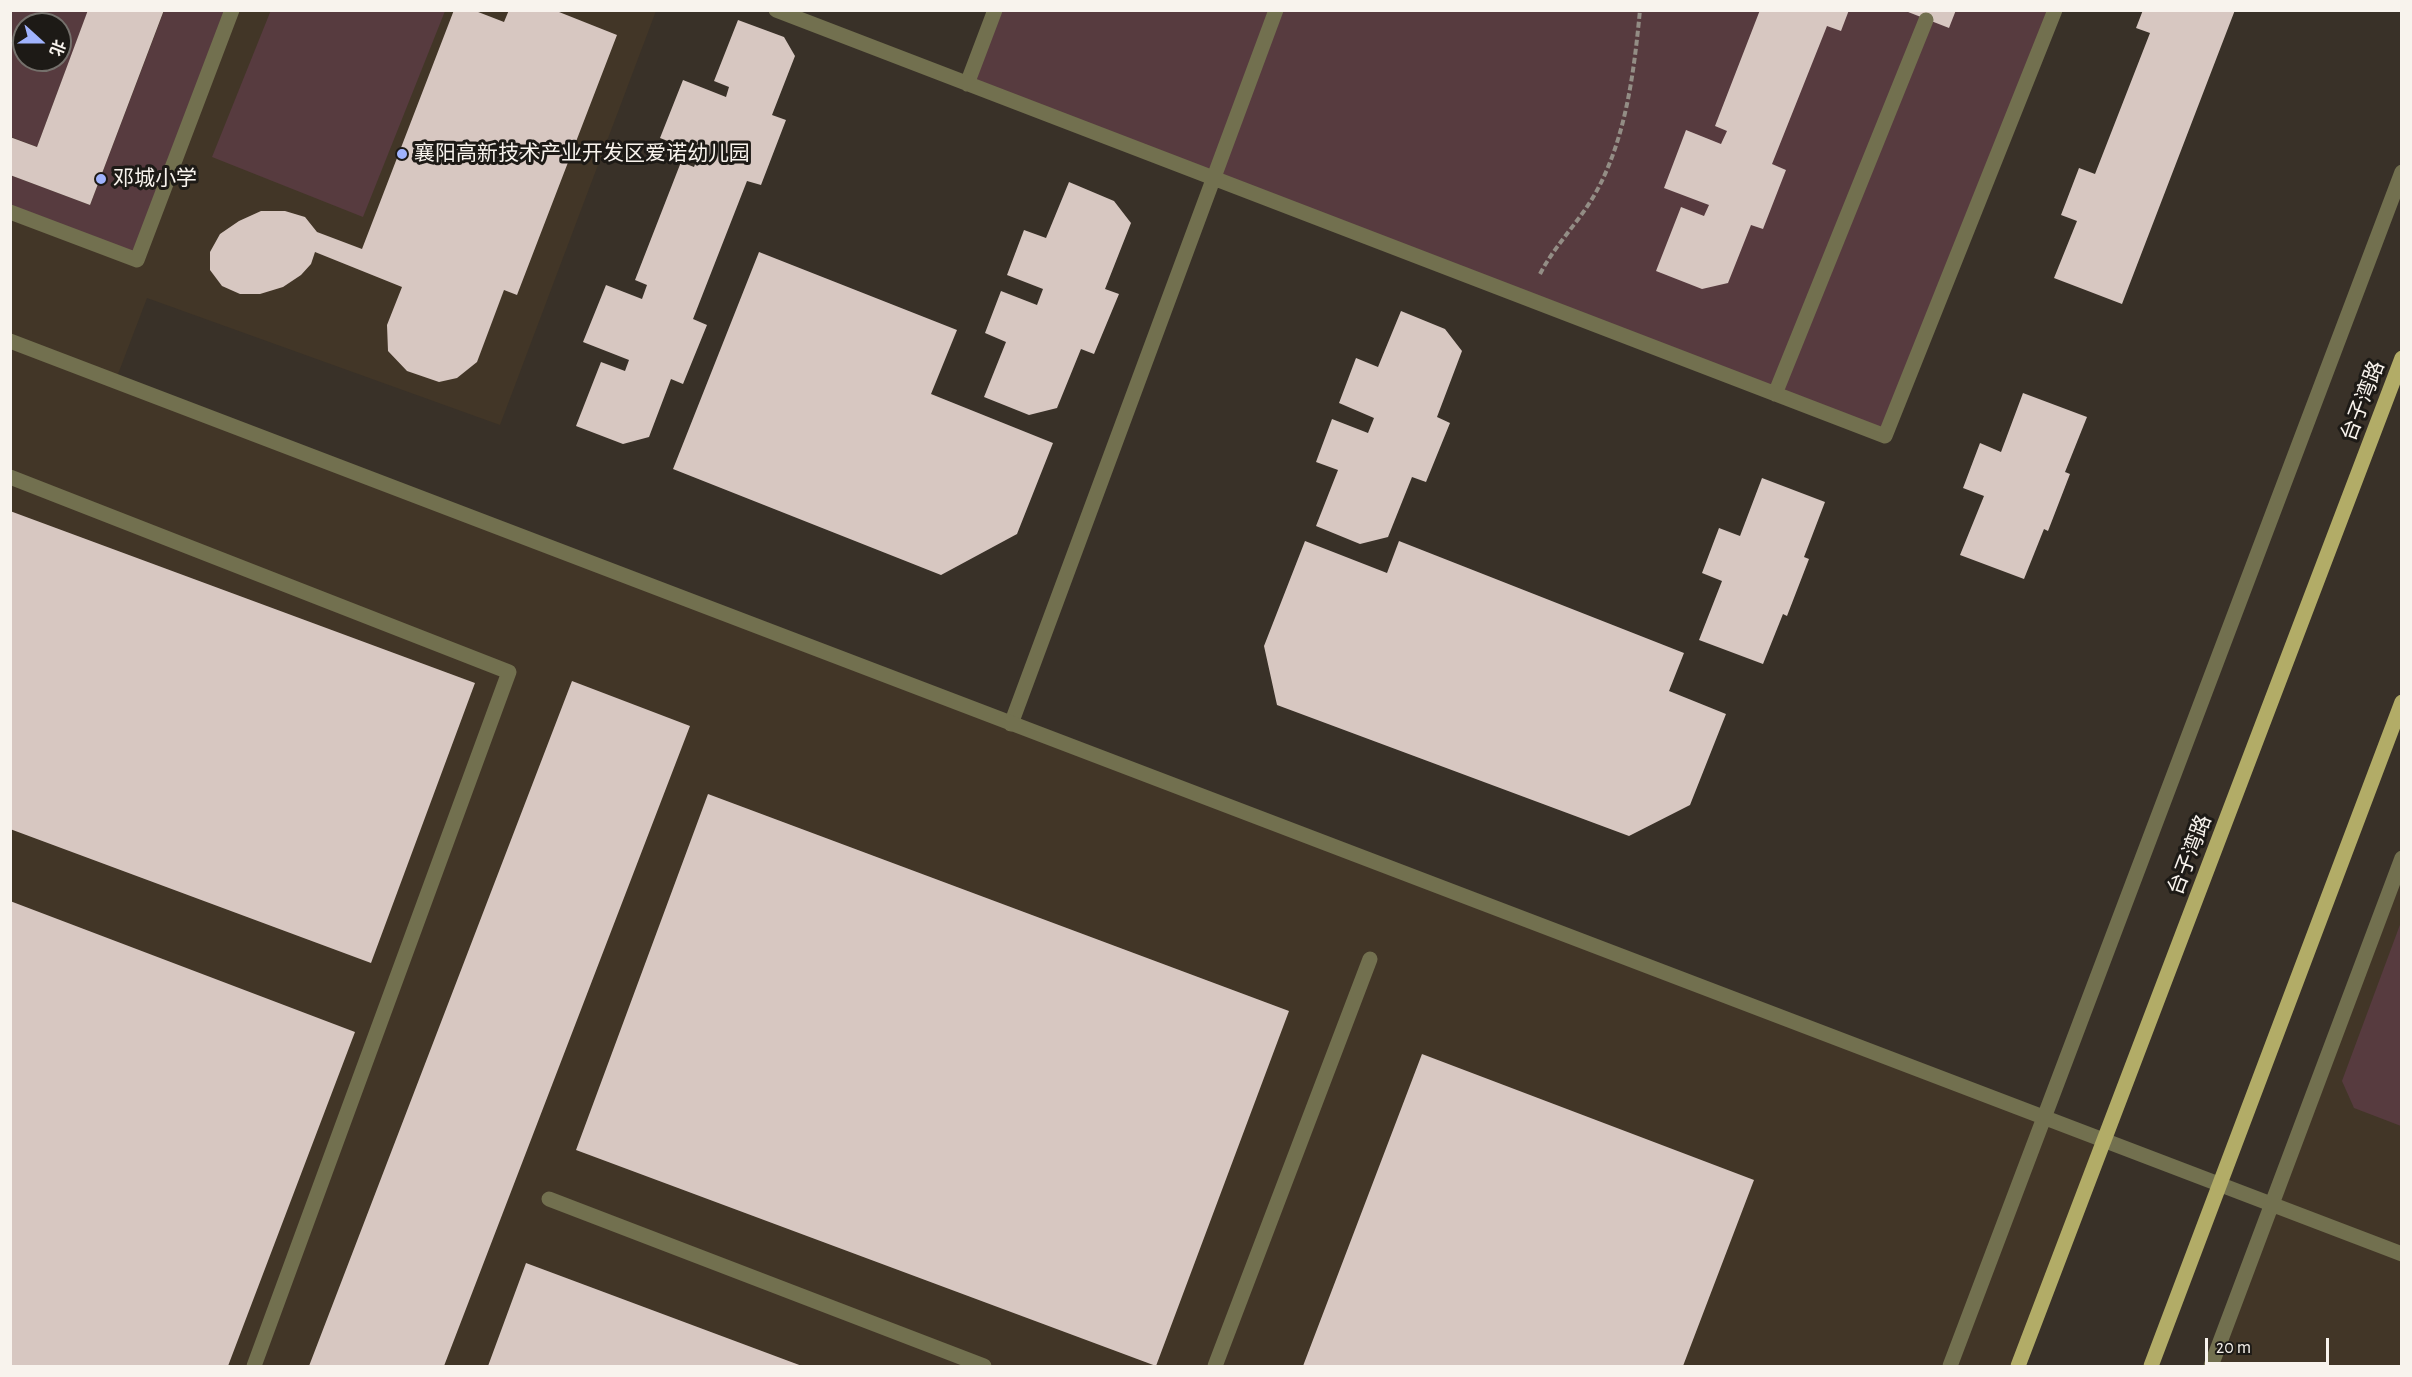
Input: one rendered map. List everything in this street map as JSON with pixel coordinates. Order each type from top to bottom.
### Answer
[{"type":"main road","name":"台子湾路","points":[[2018,1366],[2402,358]]},
{"type":"main road","points":[[2151,1366],[2402,702]]},
{"type":"street","points":[[10,212],[137,260],[232,10]]},
{"type":"street","points":[[776,10],[1886,436],[2055,10]]},
{"type":"street","points":[[967,84],[994,10]]},
{"type":"street","points":[[1011,724],[1276,10]]},
{"type":"street","points":[[1775,394],[1926,20]]},
{"type":"street","points":[[1950,1366],[2402,172]]},
{"type":"street","points":[[10,341],[2103,1142],[2402,1254]]},
{"type":"street","points":[[10,477],[509,672],[254,1366]]},
{"type":"street","points":[[2211,1366],[2402,858]]},
{"type":"street","points":[[1215,1366],[1370,959]]},
{"type":"street","points":[[549,1199],[984,1366]]},
{"type":"path","points":[[1527,298],[1547,260],[1595,194],[1616,144],[1634,75],[1640,10]]},
{"type":"shaded area","points":[[271,10],[445,11],[363,217],[212,157]]},
{"type":"shaded area","points":[[10,11],[656,11],[500,425],[147,298],[115,382],[2103,1142],[2019,1366],[11,1366]]},
{"type":"shaded area","points":[[10,11],[88,11],[72,54],[72,12],[12,12],[12,72],[65,72],[37,147],[11,137]]},
{"type":"shaded area","points":[[164,11],[232,11],[137,260],[11,212],[10,175],[90,205]]},
{"type":"shaded area","points":[[995,11],[2055,11],[1885,436],[967,84]]},
{"type":"shaded area","points":[[2401,858],[2401,1366],[2211,1366]]},
{"type":"shaded area","points":[[2401,922],[2401,1126],[2354,1108],[2342,1081]]},
{"type":"building","points":[[88,10],[164,10],[90,205],[10,175],[10,137],[37,147],[65,72],[72,72],[72,53]]},
{"type":"building","points":[[454,10],[473,10],[504,22],[509,10],[554,10],[617,35],[517,295],[504,290],[477,362],[457,378],[439,382],[407,371],[388,351],[387,325],[402,287],[315,252],[311,264],[301,275],[283,287],[260,294],[240,294],[222,286],[210,270],[210,252],[220,234],[239,221],[261,211],[285,211],[305,217],[317,232],[362,249]]},
{"type":"building","points":[[1760,10],[1849,10],[1841,31],[1827,26],[1772,164],[1786,170],[1763,229],[1751,225],[1728,283],[1702,289],[1656,271],[1681,207],[1704,216],[1709,205],[1664,188],[1686,130],[1721,144],[1727,131],[1715,126]]},
{"type":"building","points":[[1903,10],[1956,10],[1949,28]]},
{"type":"building","points":[[2143,10],[2235,10],[2122,304],[2054,278],[2077,221],[2061,215],[2079,168],[2095,174],[2150,33],[2136,28]]},
{"type":"building","points":[[738,20],[784,37],[795,56],[772,115],[786,120],[761,185],[747,181],[693,319],[707,325],[683,384],[671,379],[649,437],[623,444],[576,426],[601,362],[625,371],[629,360],[583,342],[606,285],[642,299],[647,285],[635,280],[681,162],[694,167],[699,153],[660,138],[683,80],[726,97],[729,87],[714,81]]},
{"type":"building","points":[[1069,182],[1114,201],[1131,223],[1105,289],[1119,294],[1094,354],[1081,349],[1057,408],[1029,415],[984,397],[1006,342],[985,333],[1001,291],[1037,305],[1043,289],[1007,275],[1024,230],[1046,238]]},
{"type":"building","points":[[759,252],[957,330],[931,394],[1053,443],[1017,534],[941,575],[673,469]]},
{"type":"building","points":[[1401,311],[1445,329],[1462,351],[1437,417],[1450,423],[1426,482],[1412,477],[1388,537],[1360,544],[1316,526],[1338,470],[1316,462],[1332,419],[1368,433],[1374,418],[1339,403],[1356,358],[1378,367]]},
{"type":"building","points":[[2023,393],[2087,417],[2065,472],[2070,474],[2048,531],[2044,529],[2024,579],[1960,555],[1984,496],[1963,488],[1980,443],[2001,452]]},
{"type":"building","points":[[1762,478],[1825,502],[1804,557],[1809,559],[1787,616],[1783,614],[1763,664],[1699,640],[1722,581],[1702,573],[1719,528],[1740,536]]},
{"type":"building","points":[[10,511],[475,683],[371,963],[10,829]]},
{"type":"building","points":[[1305,541],[1387,573],[1399,541],[1684,653],[1669,691],[1726,714],[1690,805],[1629,836],[1277,705],[1264,646]]},
{"type":"building","points":[[572,681],[690,726],[444,1366],[309,1366]]},
{"type":"building","points":[[708,794],[1289,1011],[1156,1366],[576,1150]]},
{"type":"building","points":[[10,901],[355,1032],[228,1366],[10,1366]]},
{"type":"building","points":[[1422,1054],[1754,1180],[1683,1366],[1303,1366]]},
{"type":"building","points":[[526,1263],[802,1366],[488,1366]]},
{"type":"place","name":"襄阳高新技术产业开发区爱诺幼儿园","points":[[402,154]]},
{"type":"place","name":"邓城小学","points":[[101,179]]}]
